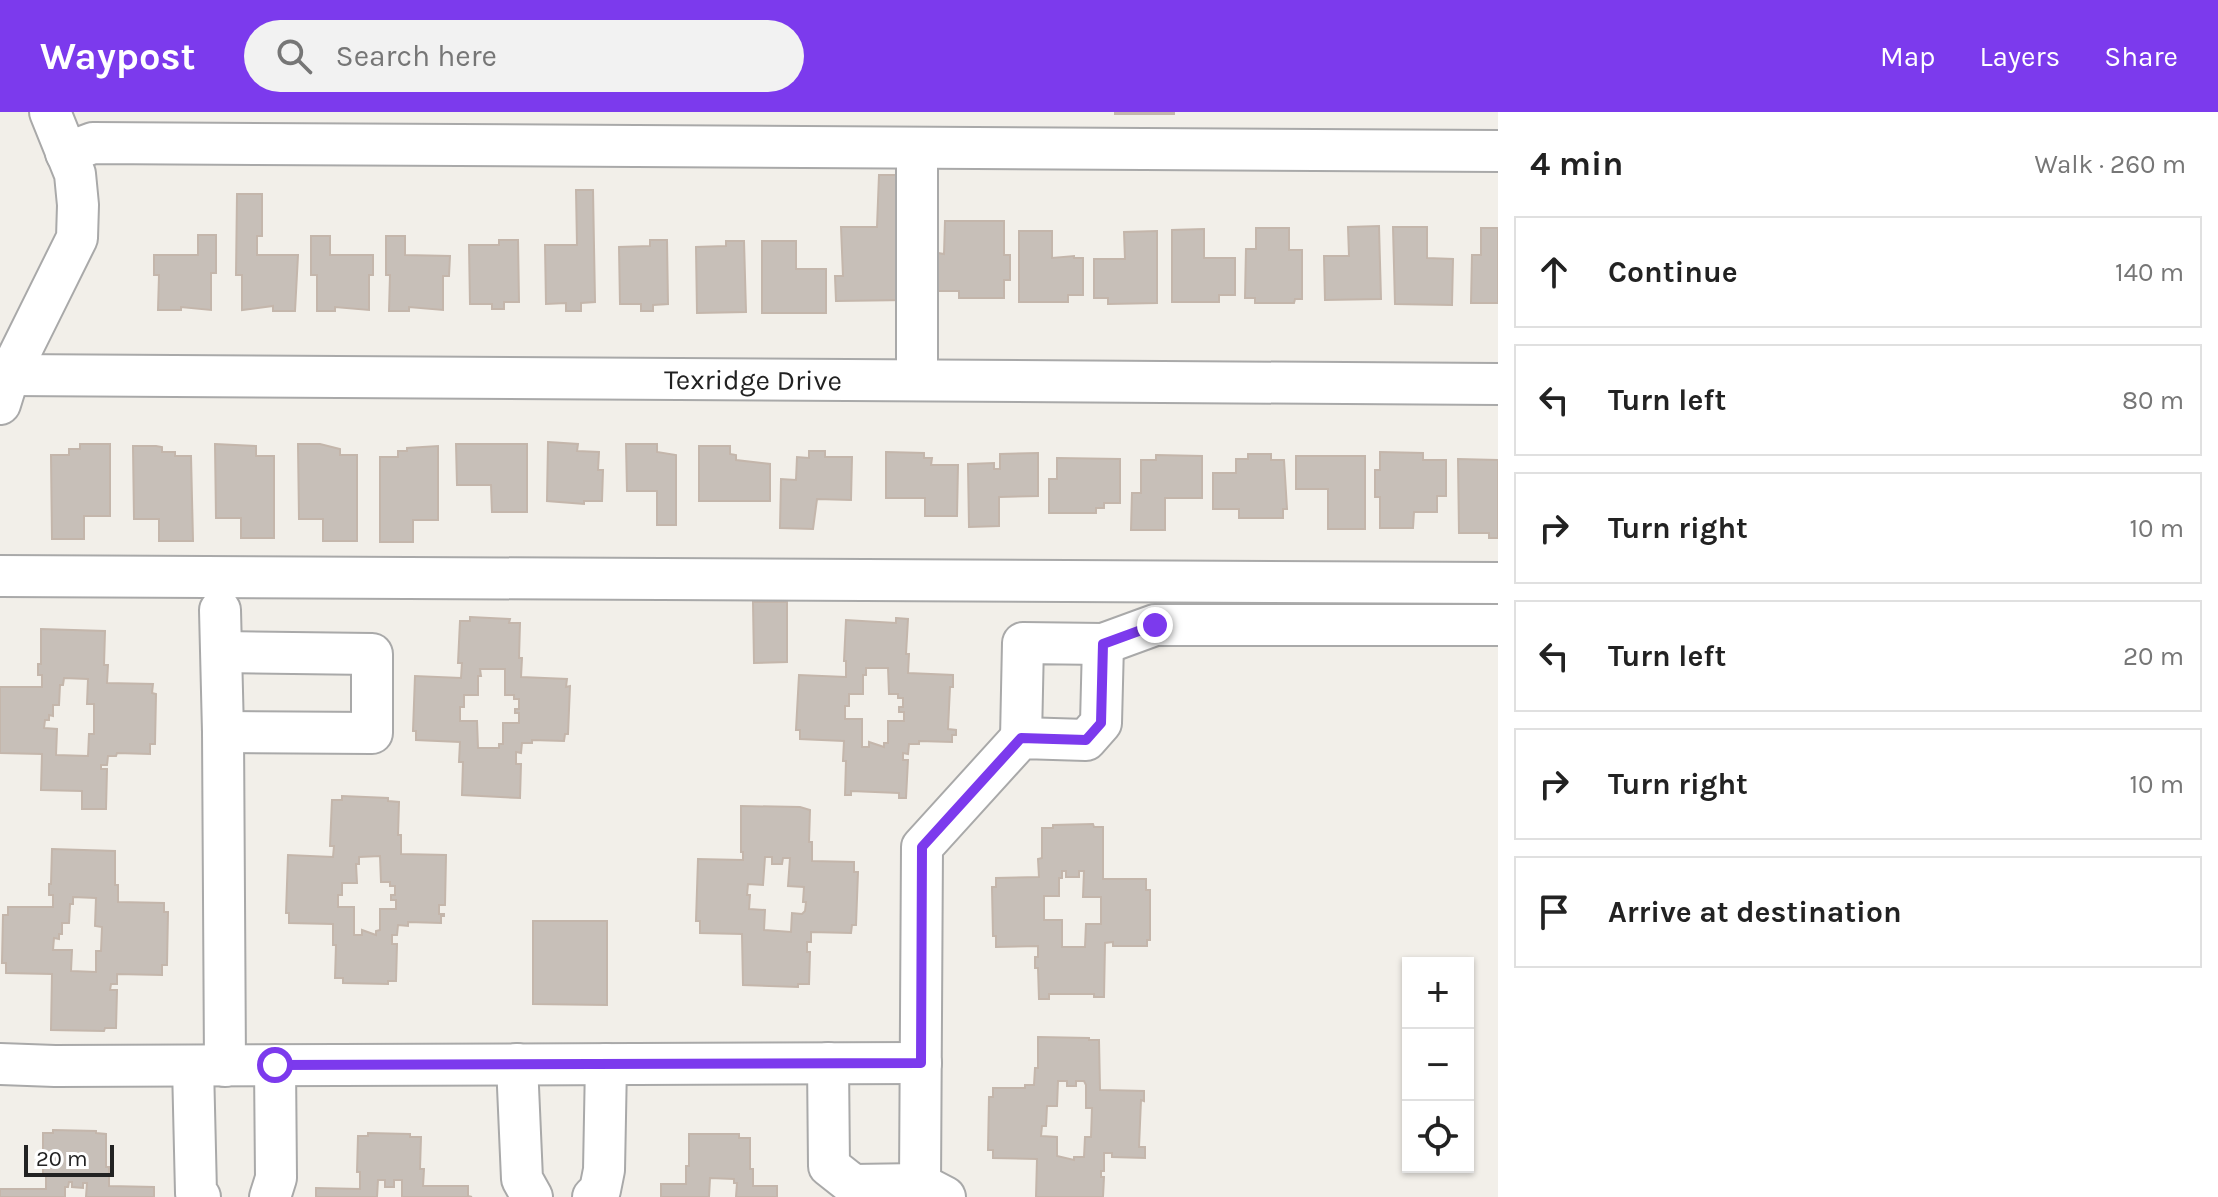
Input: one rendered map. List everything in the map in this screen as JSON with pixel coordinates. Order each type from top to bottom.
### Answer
[{"type":"street","points":[[4,389],[77,238],[75,174],[50,112]]},
{"type":"street","points":[[66,153],[93,143],[1498,151]]},
{"type":"street","points":[[917,148],[917,380]]},
{"type":"street","name":"Texridge Drive","points":[[4,389],[917,380],[1498,384]]},
{"type":"street","points":[[0,576],[1498,583]]},
{"type":"street","points":[[200,1197],[196,1193],[209,1066],[223,732],[220,610]]},
{"type":"street","points":[[828,1063],[829,1166],[853,1185],[933,1190],[921,1063],[922,847],[1021,738],[1023,643],[1103,644],[1155,625],[1498,625]]},
{"type":"street","points":[[1021,738],[1086,740],[1101,723],[1103,644]]},
{"type":"street","points":[[222,652],[372,654],[372,733],[223,732]]},
{"type":"street","points":[[0,1064],[921,1063]]},
{"type":"street","points":[[517,1064],[522,1179],[532,1197]]},
{"type":"street","points":[[593,1197],[600,1190],[604,1170],[606,1064]]},
{"type":"street","points":[[270,1197],[276,1178],[275,1065]]},
{"type":"building","points":[[1174,112],[1174,114],[1115,114]]},
{"type":"building","points":[[879,175],[899,175],[907,300],[836,301],[835,276],[843,276],[841,227],[877,227]]},
{"type":"building","points":[[576,190],[593,190],[595,302],[581,303],[581,311],[566,311],[566,303],[546,304],[545,245],[577,245]]},
{"type":"building","points":[[237,194],[262,194],[262,236],[257,236],[257,255],[298,255],[295,311],[273,311],[273,306],[242,310],[242,275],[236,275]]},
{"type":"building","points":[[945,221],[1004,221],[1004,255],[1010,255],[1010,280],[1004,280],[1004,298],[959,298],[959,291],[938,291],[938,253],[944,254]]},
{"type":"building","points":[[1379,226],[1381,299],[1325,300],[1324,256],[1349,256],[1348,227]]},
{"type":"building","points":[[1393,227],[1427,227],[1427,258],[1453,259],[1452,305],[1395,304]]},
{"type":"building","points":[[1256,228],[1289,228],[1289,250],[1302,250],[1302,299],[1295,299],[1294,303],[1255,303],[1255,298],[1245,298],[1246,249],[1256,249]]},
{"type":"building","points":[[1481,228],[1498,228],[1498,303],[1471,303],[1472,255],[1481,255]]},
{"type":"building","points":[[1204,229],[1204,258],[1235,258],[1235,295],[1219,295],[1219,302],[1172,302],[1172,230]]},
{"type":"building","points":[[1019,231],[1052,231],[1052,258],[1083,258],[1083,295],[1068,295],[1068,302],[1019,302]]},
{"type":"building","points":[[1157,231],[1157,303],[1108,304],[1108,298],[1094,298],[1094,259],[1125,259],[1124,232]]},
{"type":"building","points":[[198,235],[216,235],[216,273],[211,273],[211,310],[181,307],[181,310],[158,310],[159,275],[154,275],[154,255],[198,255]]},
{"type":"building","points":[[311,236],[330,236],[330,255],[373,255],[373,275],[369,275],[369,310],[335,307],[335,311],[317,311],[317,275],[311,275]]},
{"type":"building","points":[[386,236],[405,236],[405,255],[450,256],[449,276],[443,276],[443,310],[409,307],[409,311],[389,311],[390,275],[386,275]]},
{"type":"building","points":[[499,240],[518,240],[519,302],[504,302],[504,309],[492,309],[492,304],[470,304],[469,245],[499,245]]},
{"type":"building","points":[[650,240],[667,240],[668,304],[653,305],[653,311],[641,311],[641,304],[620,304],[619,247],[650,246]]},
{"type":"building","points":[[726,241],[744,241],[746,312],[697,313],[696,247],[726,246]]},
{"type":"building","points":[[762,241],[796,241],[796,269],[826,269],[826,313],[762,313]]},
{"type":"building","points":[[548,442],[578,444],[577,451],[599,452],[598,470],[603,470],[602,501],[584,501],[584,504],[547,501]]},
{"type":"building","points":[[80,444],[110,444],[110,516],[84,516],[84,539],[52,539],[51,455],[69,455],[69,449],[80,449]]},
{"type":"building","points":[[215,444],[256,446],[256,456],[274,456],[274,538],[241,538],[241,518],[216,518]]},
{"type":"building","points":[[298,444],[320,444],[340,449],[340,455],[357,455],[357,541],[323,541],[323,519],[299,519]]},
{"type":"building","points":[[456,444],[527,444],[527,512],[492,512],[491,485],[457,485]]},
{"type":"building","points":[[626,444],[657,444],[657,452],[676,455],[676,525],[657,525],[657,491],[627,491]]},
{"type":"building","points":[[133,446],[162,447],[162,452],[191,456],[193,541],[159,541],[159,519],[134,519]]},
{"type":"building","points":[[438,446],[438,520],[413,520],[413,542],[380,542],[380,457],[398,457],[398,451],[407,451],[407,448]]},
{"type":"building","points":[[699,446],[730,446],[730,454],[736,455],[736,460],[770,464],[770,501],[699,501]]},
{"type":"building","points":[[809,451],[825,451],[825,457],[852,457],[851,500],[817,499],[813,529],[780,528],[781,479],[796,480],[797,457],[809,458]]},
{"type":"building","points":[[886,452],[924,453],[924,458],[932,458],[931,465],[958,465],[957,516],[925,516],[925,498],[886,498]]},
{"type":"building","points":[[1380,452],[1423,453],[1423,460],[1446,460],[1446,496],[1437,496],[1437,512],[1414,512],[1413,528],[1380,528],[1380,497],[1375,497],[1375,470],[1380,470]]},
{"type":"building","points":[[1038,453],[1038,496],[999,497],[999,526],[969,527],[968,464],[994,463],[994,469],[1000,469],[1000,454]]},
{"type":"building","points":[[1248,454],[1271,454],[1271,460],[1284,460],[1287,509],[1283,509],[1283,518],[1239,518],[1239,509],[1213,509],[1213,473],[1236,473],[1236,459],[1248,459]]},
{"type":"building","points":[[1156,455],[1202,456],[1202,498],[1165,498],[1165,530],[1131,530],[1132,493],[1141,493],[1141,460],[1156,460]]},
{"type":"building","points":[[1296,456],[1365,456],[1365,529],[1328,529],[1328,489],[1296,489]]},
{"type":"building","points":[[1057,458],[1120,459],[1120,503],[1104,503],[1104,508],[1096,508],[1096,513],[1049,513],[1049,479],[1057,479]]},
{"type":"building","points":[[1458,459],[1498,460],[1498,538],[1489,538],[1489,533],[1459,533]]},
{"type":"building","points":[[753,602],[787,602],[787,662],[754,663]]},
{"type":"building","points":[[470,617],[510,619],[509,623],[520,623],[521,677],[567,679],[566,687],[570,686],[568,734],[565,734],[564,741],[532,740],[532,743],[522,743],[521,753],[516,752],[516,764],[521,764],[520,798],[462,795],[460,742],[416,740],[416,731],[413,731],[415,676],[461,678],[462,663],[458,663],[460,621],[470,621]],"holes":[[[480,669],[505,669],[505,695],[514,695],[514,699],[519,699],[519,709],[515,709],[515,713],[519,713],[519,723],[503,723],[503,744],[499,744],[499,748],[478,748],[477,721],[460,721],[464,695],[478,695]]]},
{"type":"building","points":[[896,618],[908,619],[908,673],[953,675],[948,729],[956,730],[956,735],[952,735],[952,742],[919,741],[919,744],[909,744],[908,754],[903,753],[903,760],[908,760],[906,798],[899,798],[899,793],[851,791],[851,795],[845,795],[844,741],[800,739],[800,730],[796,730],[799,675],[846,677],[846,620],[896,623]],"holes":[[[866,668],[888,668],[889,694],[898,694],[898,698],[903,698],[903,707],[899,707],[899,712],[904,712],[904,721],[888,721],[888,743],[884,743],[884,747],[869,742],[869,747],[862,747],[862,719],[845,719],[845,706],[849,706],[849,694],[863,694]]]},
{"type":"building","points":[[41,629],[105,631],[107,683],[153,684],[152,693],[156,694],[155,744],[150,744],[150,754],[117,753],[116,756],[108,756],[107,765],[101,765],[101,769],[107,769],[106,809],[82,809],[82,791],[41,790],[42,754],[0,753],[0,687],[42,687],[42,675],[38,675],[38,664],[41,664]],"holes":[[[64,678],[88,679],[87,704],[94,704],[94,734],[89,734],[88,756],[56,755],[57,729],[44,728],[45,720],[49,720],[49,715],[53,716],[53,705],[59,705],[60,685],[63,685]]]},
{"type":"building","points":[[342,796],[388,798],[388,801],[399,802],[401,854],[446,855],[445,905],[439,905],[439,914],[444,914],[441,923],[408,922],[408,926],[398,925],[397,935],[392,935],[392,944],[397,944],[396,981],[388,981],[388,984],[343,983],[343,978],[335,978],[333,924],[289,923],[289,913],[286,913],[288,855],[333,857],[334,846],[330,846],[332,800],[342,800]],"holes":[[[380,856],[381,882],[390,882],[390,886],[395,886],[395,895],[391,895],[391,900],[396,900],[396,909],[380,909],[380,930],[376,931],[376,935],[362,930],[362,935],[354,935],[354,907],[338,907],[342,883],[357,883],[356,864],[359,864],[359,857]]]},
{"type":"building","points":[[741,806],[800,807],[810,810],[812,861],[854,862],[854,872],[858,872],[856,925],[852,925],[851,933],[811,932],[811,942],[807,942],[807,952],[810,952],[809,984],[798,984],[798,987],[743,985],[742,934],[700,933],[700,921],[696,921],[698,859],[743,860]],"holes":[[[765,857],[772,857],[772,864],[782,864],[783,858],[790,858],[788,886],[804,887],[805,911],[802,914],[792,913],[791,932],[764,930],[765,910],[749,909],[748,884],[763,885]]]},
{"type":"building","points":[[1093,824],[1094,827],[1103,827],[1103,879],[1146,879],[1146,890],[1150,890],[1150,940],[1147,940],[1147,946],[1113,946],[1113,942],[1105,943],[1104,997],[1094,997],[1094,994],[1049,994],[1049,999],[1039,999],[1038,968],[1035,968],[1038,946],[996,947],[992,887],[996,887],[996,878],[1039,877],[1042,828],[1053,828],[1053,825]],"holes":[[[1062,871],[1066,871],[1066,877],[1079,877],[1079,871],[1084,871],[1083,897],[1101,897],[1101,924],[1086,924],[1085,947],[1062,947],[1062,920],[1044,920],[1044,896],[1059,896],[1059,878],[1062,878]]]},
{"type":"building","points":[[52,849],[115,851],[118,902],[164,903],[164,912],[168,912],[167,965],[162,965],[162,975],[117,974],[117,984],[111,984],[110,990],[117,990],[116,1028],[105,1028],[104,1031],[51,1030],[52,974],[6,973],[6,963],[2,963],[3,915],[8,915],[8,907],[53,907],[53,895],[49,895]],"holes":[[[73,897],[96,898],[95,926],[102,927],[101,951],[96,951],[96,972],[71,971],[72,950],[53,950],[54,938],[59,939],[59,934],[62,934],[62,923],[69,923]]]},
{"type":"building","points":[[533,921],[607,921],[607,1005],[533,1004]]},
{"type":"building","points":[[1038,1037],[1099,1040],[1100,1090],[1144,1091],[1139,1147],[1145,1147],[1145,1158],[1112,1157],[1112,1153],[1104,1153],[1104,1171],[1101,1171],[1101,1177],[1104,1177],[1103,1197],[1036,1197],[1037,1159],[993,1158],[993,1150],[988,1150],[989,1097],[993,1097],[993,1088],[1034,1085],[1035,1068],[1038,1068]],"holes":[[[1058,1081],[1067,1081],[1067,1086],[1076,1086],[1076,1081],[1084,1081],[1086,1108],[1092,1108],[1091,1137],[1085,1137],[1084,1157],[1074,1157],[1074,1160],[1057,1156],[1057,1137],[1041,1136],[1042,1126],[1046,1126],[1047,1106],[1057,1106]]]},
{"type":"building","points":[[53,1130],[106,1134],[109,1186],[154,1187],[154,1197],[86,1197],[87,1183],[83,1183],[83,1188],[72,1187],[72,1182],[69,1182],[65,1187],[65,1197],[0,1197],[0,1189],[46,1189],[43,1133],[53,1133]]},
{"type":"building","points":[[368,1133],[421,1137],[423,1186],[468,1186],[468,1196],[472,1197],[402,1197],[402,1180],[394,1180],[394,1187],[385,1187],[385,1180],[378,1180],[377,1197],[316,1197],[316,1188],[360,1189],[358,1136],[368,1136]]},
{"type":"building","points":[[689,1134],[739,1134],[739,1138],[750,1138],[753,1186],[777,1186],[777,1197],[736,1197],[737,1183],[734,1179],[710,1178],[709,1197],[661,1197],[661,1184],[686,1184]]},
{"type":"route","points":[[275,1065],[921,1063],[922,847],[1021,738],[1086,740],[1101,723],[1103,644],[1155,625]]}]
